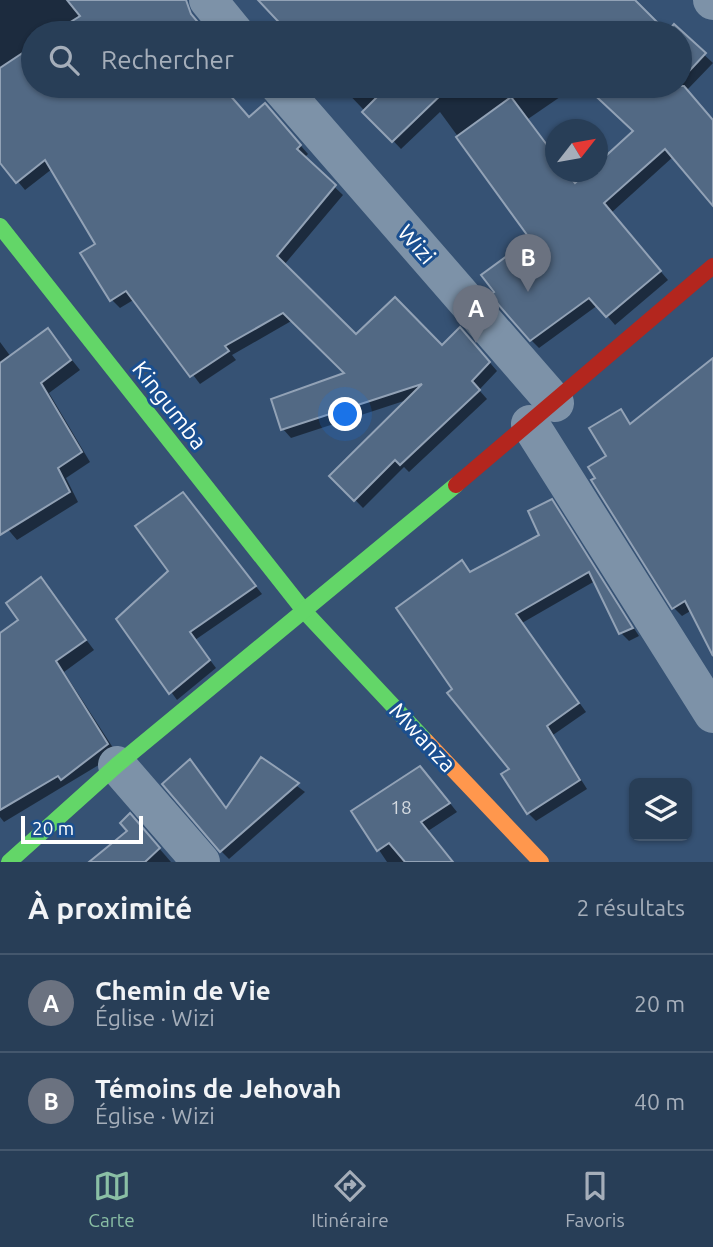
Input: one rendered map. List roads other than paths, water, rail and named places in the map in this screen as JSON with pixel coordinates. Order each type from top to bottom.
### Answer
[{"type":"street","points":[[208,0],[225,21]]},
{"type":"street","name":"Wizi","points":[[289,98],[543,413],[713,714]]},
{"type":"street","name":"Kingumba","points":[[0,226],[305,612]]},
{"type":"street","points":[[9,862],[117,765],[543,413],[713,266]]},
{"type":"street","name":"Mwanza","points":[[305,612],[541,862]]},
{"type":"street","points":[[117,765],[201,862]]},
{"type":"place","name":"Témoins de Jehovah","points":[[528,292]]},
{"type":"place","name":"Chemin de Vie","points":[[476,343]]}]
